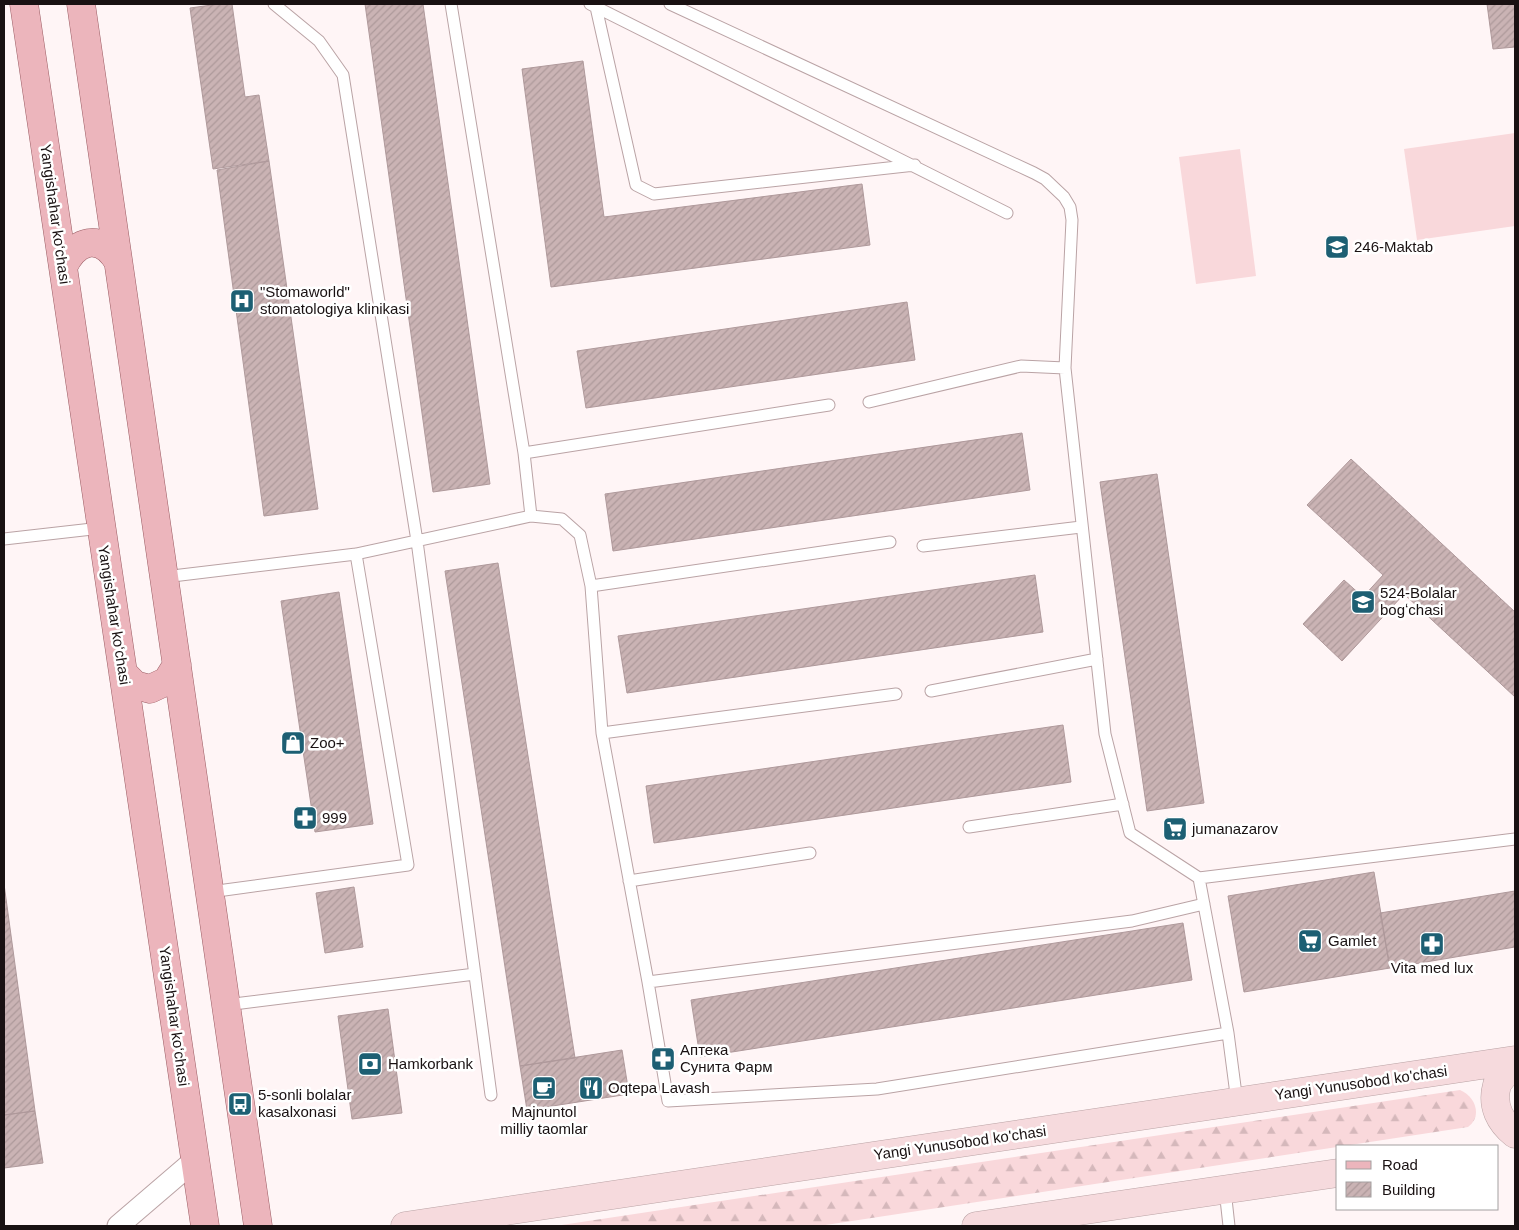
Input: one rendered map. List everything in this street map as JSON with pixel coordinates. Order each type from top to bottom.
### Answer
[{"type":"main road","name":"Yangishahar ko‘chasi","points":[[24,4],[205,1226]]},
{"type":"main road","points":[[81,4],[258,1226]]},
{"type":"main road","points":[[62,267],[73,250],[87,243],[103,245],[113,253],[118,261]]},
{"type":"main road","points":[[123,673],[135,686],[150,689],[167,681],[177,665]]},
{"type":"main road","points":[[1515,1062],[1498,1084],[1496,1105],[1501,1122],[1515,1134]]},
{"type":"main road","name":"Yangi Yunusobod ko'chasi","points":[[405,1226],[1515,1062]]},
{"type":"main road","points":[[1499,1149],[1515,1146]]},
{"type":"main road","points":[[976,1226],[1069,1219],[1224,1190],[1336,1173]]},
{"type":"street","points":[[118,1226],[195,1160]]},
{"type":"lane","points":[[274,4],[319,41],[343,75],[416,541],[492,1095]]},
{"type":"lane","points":[[452,4],[524,453],[530,516]]},
{"type":"lane","points":[[670,4],[1034,173],[1056,188],[1070,207],[1072,220],[1065,368],[1105,734],[1130,833],[1200,878],[1515,839]]},
{"type":"lane","points":[[593,5],[1007,213]]},
{"type":"lane","points":[[593,5],[636,185],[654,194],[915,166]]},
{"type":"lane","points":[[869,402],[1021,366],[1065,368]]},
{"type":"lane","points":[[524,453],[829,404]]},
{"type":"lane","points":[[164,577],[356,554],[530,516],[562,519],[580,535],[591,586],[602,734],[668,1101],[877,1089],[1228,1033]]},
{"type":"lane","points":[[923,546],[1082,527]]},
{"type":"lane","points":[[4,539],[101,528]]},
{"type":"lane","points":[[591,586],[890,542]]},
{"type":"lane","points":[[210,892],[408,865],[356,554]]},
{"type":"lane","points":[[931,691],[1097,659]]},
{"type":"lane","points":[[602,734],[896,694]]},
{"type":"lane","points":[[969,827],[1123,804]]},
{"type":"lane","points":[[629,881],[810,853]]},
{"type":"lane","points":[[1200,878],[1228,1033],[1237,1102]]},
{"type":"lane","points":[[648,982],[1132,920],[1204,904]]},
{"type":"lane","points":[[226,1005],[475,974]]},
{"type":"lane","points":[[1224,1190],[1229,1226]]},
{"type":"green space","points":[[1515,133],[1515,226],[1417,240],[1404,149]]},
{"type":"green space","points":[[1240,149],[1256,276],[1196,284],[1179,157]]},
{"type":"green space","points":[[1460,1090],[1473,1101],[1476,1112],[1473,1122],[1468,1127],[1350,1145],[1336,1145],[1336,1147],[819,1226],[555,1226]]},
{"type":"building","points":[[232,4],[245,97],[259,95],[269,161],[213,169],[190,8]]},
{"type":"building","points":[[365,4],[423,4],[490,484],[433,492]]},
{"type":"building","points":[[1487,4],[1515,4],[1515,47],[1493,49]]},
{"type":"building","points":[[583,61],[604,217],[862,184],[870,245],[551,287],[522,69]]},
{"type":"building","points":[[269,161],[318,509],[264,516],[217,170]]},
{"type":"building","points":[[907,302],[915,360],[586,408],[577,351]]},
{"type":"building","points":[[1022,433],[1030,490],[613,551],[605,494]]},
{"type":"building","points":[[1351,459],[1515,612],[1515,697],[1404,594],[1342,661],[1303,624],[1344,580],[1363,597],[1383,575],[1307,505]]},
{"type":"building","points":[[1157,474],[1204,803],[1147,811],[1100,482]]},
{"type":"building","points":[[498,563],[575,1058],[520,1066],[445,571]]},
{"type":"building","points":[[1035,575],[1043,632],[627,693],[618,636]]},
{"type":"building","points":[[339,592],[373,824],[315,832],[281,601]]},
{"type":"building","points":[[1063,725],[1071,782],[654,843],[646,786]]},
{"type":"building","name":"Gamlet","points":[[1374,872],[1390,968],[1244,992],[1228,896]]},
{"type":"building","points":[[4,884],[35,1111],[4,1115]]},
{"type":"building","points":[[354,887],[363,947],[325,953],[316,893]]},
{"type":"building","points":[[1515,891],[1515,947],[1390,968],[1380,913]]},
{"type":"building","points":[[1183,923],[1192,980],[700,1057],[691,1000]]},
{"type":"building","name":"Hamkorbank","points":[[388,1009],[402,1113],[352,1119],[338,1016]]},
{"type":"building","points":[[622,1050],[629,1094],[527,1110],[520,1066]]},
{"type":"building","points":[[35,1111],[43,1163],[4,1168],[4,1115]]},
{"type":"place","name":"246-Maktab","points":[[1337,247]]},
{"type":"place","name":"\"Stomaworld\" stomatologiya klinikasi","points":[[242,301]]},
{"type":"place","name":"524-Bolalar bogʻchasi","points":[[1363,602]]},
{"type":"place","name":"Zoo+","points":[[293,743]]},
{"type":"place","name":"999","points":[[305,818]]},
{"type":"place","name":"jumanazarov","points":[[1175,829]]},
{"type":"place","name":"Gamlet","points":[[1310,941]]},
{"type":"place","name":"Vita med lux","points":[[1432,944]]},
{"type":"place","name":"Аптека Сунита Фарм","points":[[663,1059]]},
{"type":"place","name":"Hamkorbank","points":[[370,1064]]},
{"type":"place","name":"Majnuntol milliy taomlar","points":[[544,1088]]},
{"type":"place","name":"Oqtepa Lavash","points":[[591,1088]]},
{"type":"place","name":"5-sonli bolalar kasalxonasi","points":[[240,1104]]}]
